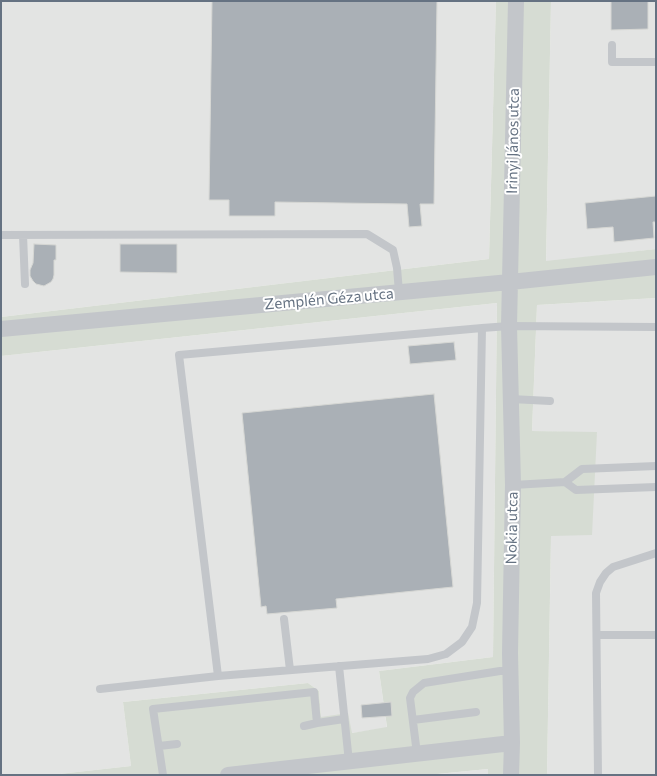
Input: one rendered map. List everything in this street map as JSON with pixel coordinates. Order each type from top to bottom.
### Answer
[{"type":"street","name":"Irinyi János utca","points":[[510,282],[516,1]]},
{"type":"street","name":"Zemplén Géza utca","points":[[1,329],[656,267]]},
{"type":"street","name":"Nokia utca","points":[[510,282],[509,326],[513,485],[510,671],[512,743],[511,775]]},
{"type":"street","points":[[228,775],[512,743]]},
{"type":"lane","points":[[612,44],[612,62],[656,62]]},
{"type":"lane","points":[[1,235],[367,234],[393,250],[397,268],[399,292]]},
{"type":"lane","points":[[23,235],[25,284]]},
{"type":"lane","points":[[218,676],[179,355],[509,326],[656,327]]},
{"type":"lane","points":[[100,689],[218,676],[428,659],[446,654],[462,642],[472,627],[477,603],[482,328]]},
{"type":"lane","points":[[511,399],[550,401]]},
{"type":"lane","points":[[513,485],[565,482],[582,469],[656,466]]},
{"type":"lane","points":[[565,482],[576,490],[656,487]]},
{"type":"lane","points":[[598,775],[596,593],[600,582],[606,573],[613,568],[656,553]]},
{"type":"lane","points":[[284,620],[290,670]]},
{"type":"lane","points":[[596,635],[656,635]]},
{"type":"lane","points":[[339,666],[348,762]]},
{"type":"lane","points":[[417,754],[410,698],[413,692],[424,683],[510,671]]},
{"type":"lane","points":[[163,775],[153,709],[314,692],[317,723]]},
{"type":"lane","points":[[413,720],[476,712]]},
{"type":"lane","points":[[304,726],[344,719]]},
{"type":"lane","points":[[159,746],[177,744]]},
{"type":"shaded area","points":[[1,1],[496,1],[489,259],[1,317]]},
{"type":"shaded area","points":[[496,1],[551,1],[546,261],[656,249],[656,298],[537,305],[532,431],[597,432],[592,535],[551,536],[547,775],[488,775],[488,769],[427,775],[50,775],[131,766],[123,702],[308,683],[319,691],[321,717],[348,713],[352,733],[387,727],[379,671],[493,657],[497,303],[1,356],[1,317],[489,259]]},
{"type":"shaded area","points":[[551,1],[656,1],[656,249],[546,262]]},
{"type":"shaded area","points":[[656,298],[656,775],[547,775],[551,536],[597,433],[532,431],[537,305]]},
{"type":"shaded area","points":[[497,303],[493,657],[379,671],[387,728],[352,733],[321,717],[319,691],[308,683],[123,702],[131,766],[50,775],[1,775],[1,356]]},
{"type":"shaded area","points":[[488,769],[488,775],[427,775]]},
{"type":"building","points":[[212,1],[437,1],[434,204],[420,204],[422,226],[409,227],[407,204],[275,202],[275,216],[229,216],[229,200],[209,200]]},
{"type":"building","points":[[611,1],[648,1],[648,29],[611,30]]},
{"type":"building","points":[[656,196],[656,222],[653,222],[654,238],[614,242],[613,227],[587,229],[585,203]]},
{"type":"building","points":[[34,244],[56,245],[56,260],[54,260],[53,279],[44,286],[36,284],[30,276],[30,270],[33,263]]},
{"type":"building","points":[[120,244],[177,244],[177,273],[120,272]]},
{"type":"building","points":[[454,342],[456,360],[410,364],[408,346]]},
{"type":"building","points":[[434,394],[453,587],[336,599],[337,608],[267,614],[266,606],[261,607],[242,413]]},
{"type":"building","points":[[391,702],[392,716],[362,718],[361,705]]}]
